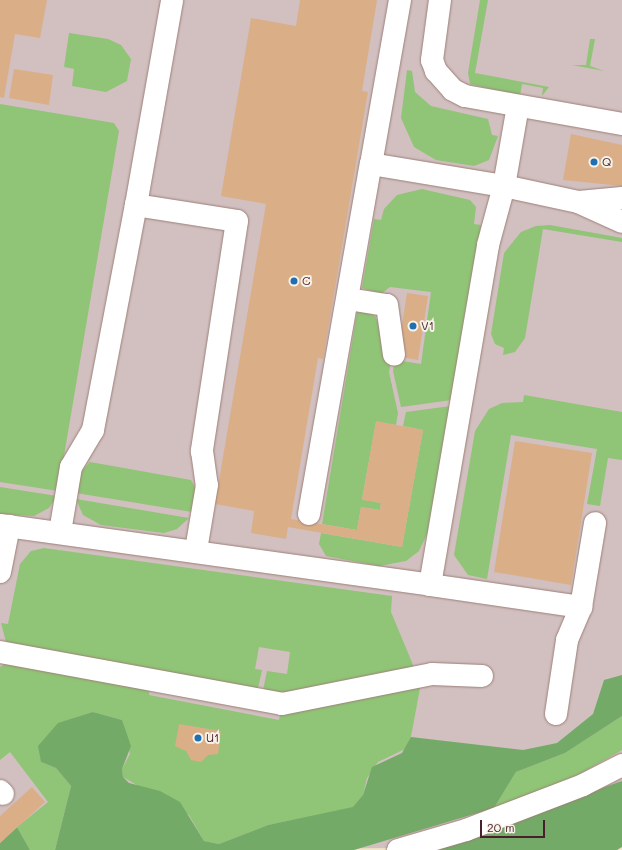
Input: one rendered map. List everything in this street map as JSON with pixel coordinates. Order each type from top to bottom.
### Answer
[{"type":"lane","points":[[60,532],[72,467],[93,430],[136,205],[172,0]]},
{"type":"lane","points":[[309,514],[400,0]]},
{"type":"lane","points":[[440,0],[432,49],[436,71],[459,94],[622,124]]},
{"type":"lane","points":[[430,585],[488,245],[504,186],[518,106]]},
{"type":"lane","points":[[371,164],[504,186],[578,202],[622,222]]},
{"type":"lane","points":[[578,202],[622,198]]},
{"type":"lane","points":[[136,205],[237,221],[202,451],[206,485],[196,550]]},
{"type":"lane","points":[[348,299],[388,305],[394,355]]},
{"type":"lane","points":[[556,714],[567,640],[581,607],[595,523]]},
{"type":"lane","points":[[0,572],[4,525],[196,550],[581,607]]},
{"type":"lane","points":[[0,652],[282,704],[432,674],[482,676]]},
{"type":"lane","points":[[398,850],[466,830],[583,785],[622,765]]},
{"type":"shaded area","points":[[0,0],[622,0],[622,847],[0,850]]},
{"type":"green space","points":[[480,0],[488,0],[475,73],[549,87],[542,96],[543,88],[522,84],[520,96],[470,84],[468,73]]},
{"type":"green space","points":[[69,33],[108,39],[121,45],[131,59],[127,81],[106,92],[72,86],[74,69],[64,67]]},
{"type":"green space","points":[[590,39],[595,39],[590,66],[604,71],[572,65],[586,65]]},
{"type":"green space","points":[[407,70],[412,71],[415,92],[431,106],[488,119],[492,135],[498,136],[489,160],[474,166],[436,160],[414,147],[401,118]]},
{"type":"green space","points":[[0,104],[114,123],[119,131],[58,491],[0,482]]},
{"type":"green space","points":[[422,189],[470,200],[476,207],[474,224],[481,225],[452,400],[401,407],[393,371],[395,360],[421,364],[431,292],[390,287],[381,294],[362,288],[374,219],[381,220],[384,209],[397,195]]},
{"type":"green space","points":[[550,225],[622,238],[622,242],[543,229],[525,338],[515,352],[503,355],[504,348],[495,344],[491,334],[504,253],[521,232],[536,226]]},
{"type":"green space","points":[[363,311],[375,316],[392,355],[389,372],[398,413],[396,425],[376,422],[362,499],[381,503],[380,510],[361,507],[357,530],[322,524],[357,313]]},
{"type":"green space","points":[[524,395],[622,412],[622,460],[608,458],[600,506],[587,504],[597,449],[511,435],[487,579],[468,575],[454,555],[475,431],[489,409],[502,403],[523,402]]},
{"type":"green space","points":[[451,406],[430,528],[419,551],[406,561],[379,566],[326,556],[319,544],[321,533],[402,547],[423,430],[403,426],[406,412]]},
{"type":"green space","points":[[90,462],[191,480],[196,489],[192,512],[76,493],[79,474]]},
{"type":"green space","points":[[0,487],[57,496],[49,508],[34,516],[0,514]]},
{"type":"green space","points":[[76,499],[189,518],[177,529],[164,533],[101,525],[83,515]]},
{"type":"green space","points":[[44,548],[392,596],[391,612],[416,672],[284,699],[262,695],[267,671],[287,674],[290,652],[259,647],[255,669],[262,670],[257,693],[6,642],[1,623],[8,624],[20,564],[31,551]]},
{"type":"green space","points":[[6,663],[150,687],[149,695],[279,720],[281,709],[421,683],[409,747],[378,762],[367,778],[363,795],[353,808],[268,825],[219,844],[204,841],[189,815],[123,777],[122,769],[130,754],[122,720],[93,712],[41,762],[56,768],[71,786],[55,850],[30,850],[17,827],[48,802],[10,752],[0,760],[0,667]]},
{"type":"green space","points":[[622,675],[622,716],[565,753],[516,772],[494,808],[354,850],[55,850],[71,786],[56,768],[41,762],[38,746],[58,723],[93,712],[122,720],[131,746],[122,769],[123,777],[129,783],[160,791],[180,802],[204,841],[219,844],[268,825],[353,807],[363,795],[372,767],[402,753],[411,737],[523,750],[557,743],[593,714],[604,680]]},
{"type":"green space","points":[[622,716],[622,750],[569,780],[494,808],[516,772],[565,753]]},
{"type":"green space","points":[[622,781],[622,847],[617,850],[425,850]]},
{"type":"green space","points":[[17,827],[30,850],[0,850],[0,843]]},
{"type":"building","points":[[0,0],[47,0],[40,38],[15,34],[4,98],[0,97]]},
{"type":"building","name":"C","points":[[300,0],[377,0],[362,91],[368,92],[323,359],[318,358],[291,519],[357,530],[361,507],[380,510],[381,503],[362,500],[376,421],[423,430],[402,547],[288,527],[286,539],[251,533],[254,511],[215,504],[266,204],[221,196],[251,18],[296,26]]},
{"type":"building","points":[[14,69],[53,75],[49,105],[9,98]]},
{"type":"building","name":"Q","points":[[571,134],[622,145],[622,186],[563,180]]},
{"type":"building","name":"V1","points":[[407,293],[428,296],[418,360],[397,356]]},
{"type":"building","points":[[515,441],[592,453],[571,585],[494,572]]},
{"type":"building","name":"U1","points":[[179,724],[221,731],[218,754],[208,755],[201,762],[191,760],[186,751],[175,746]]},
{"type":"building","points":[[32,787],[45,802],[0,843],[0,816]]},
{"type":"place","name":"Q","points":[[594,162]]},
{"type":"place","name":"C","points":[[294,281]]},
{"type":"place","name":"V1","points":[[413,326]]},
{"type":"place","name":"U1","points":[[198,738]]}]
